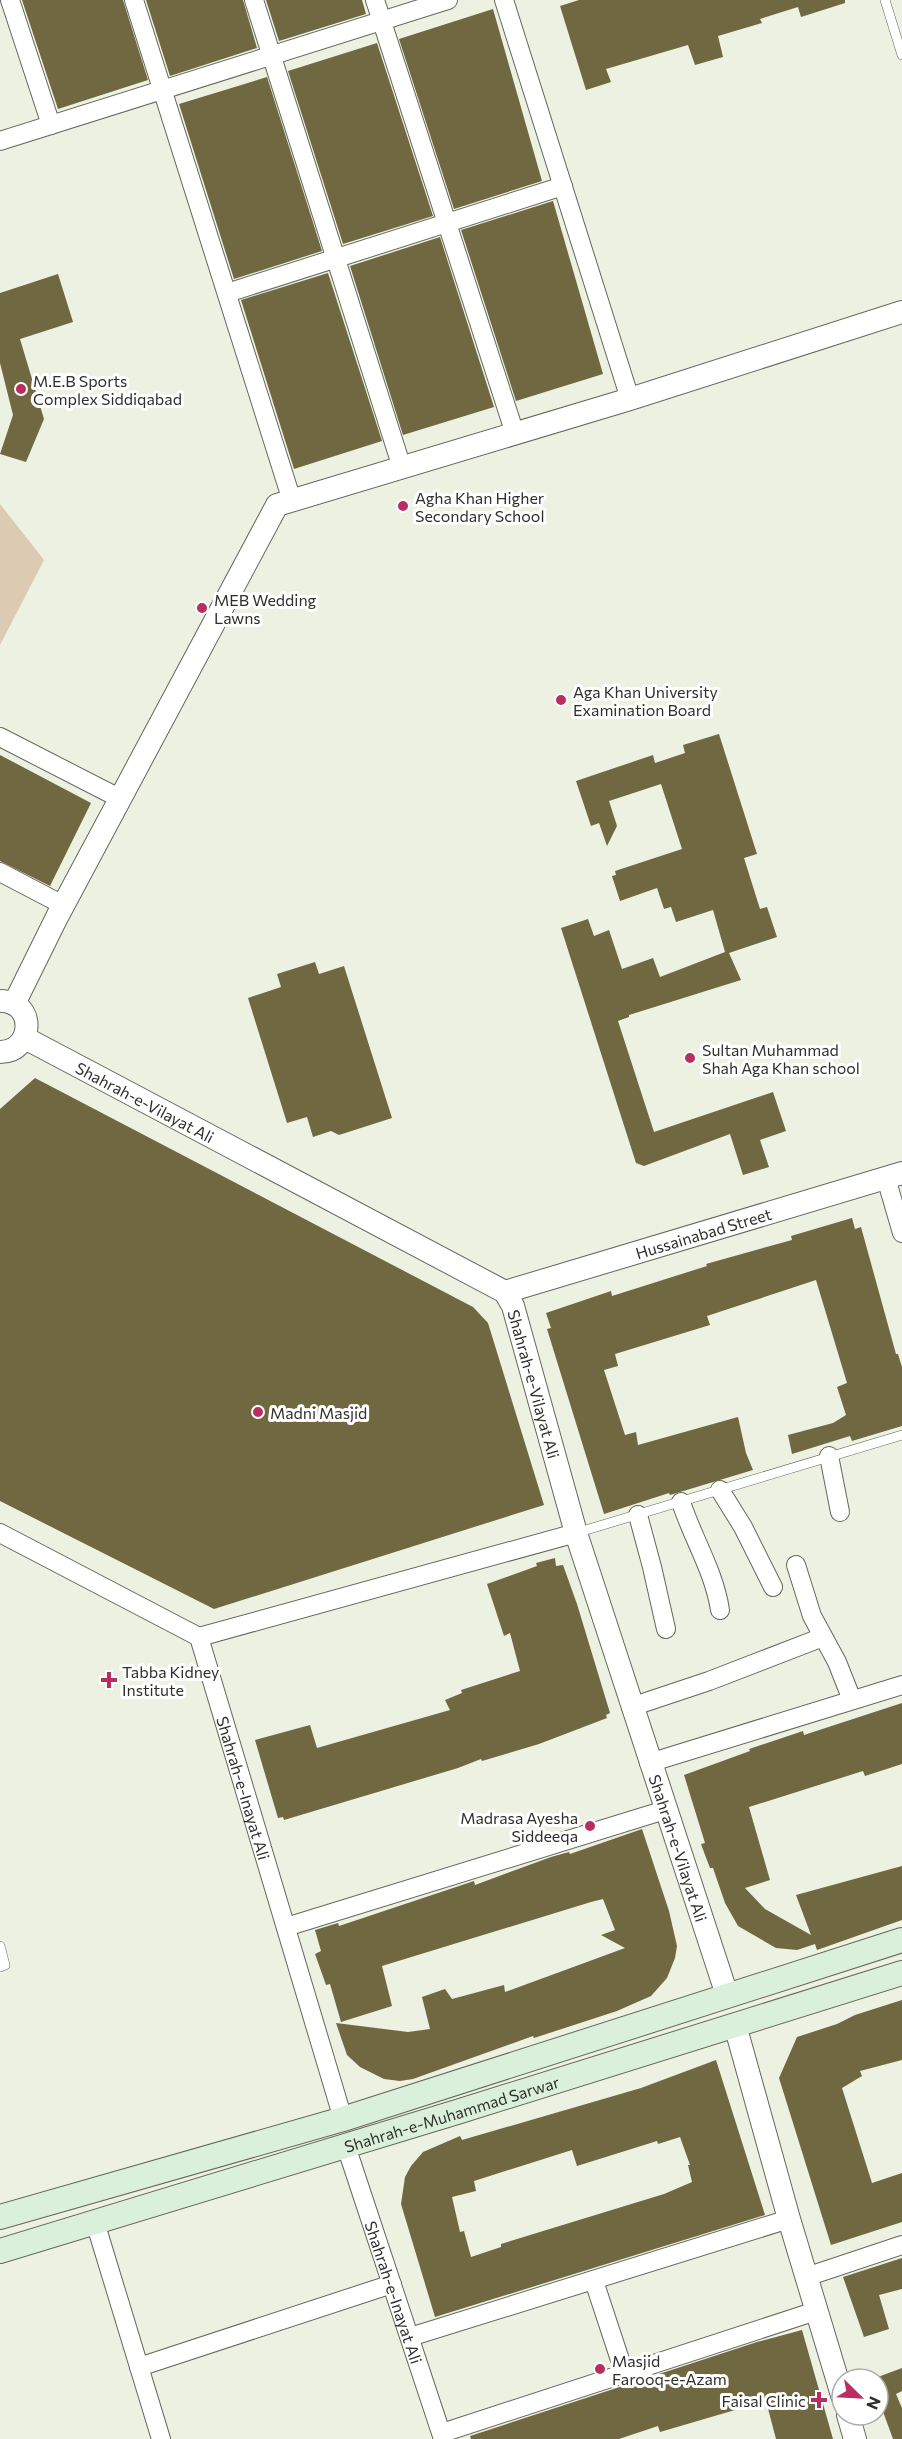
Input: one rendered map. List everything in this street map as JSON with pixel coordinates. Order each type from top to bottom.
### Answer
[{"type":"main road","name":"Shahrah-e-Muhammad Sarwar","points":[[0,2217],[343,2119],[902,1940]]},
{"type":"main road","name":"Shahrah-e-Muhammad Sarwar","points":[[0,2252],[902,1973]]},
{"type":"street","points":[[10,0],[51,125]]},
{"type":"street","points":[[134,0],[292,501]]},
{"type":"street","points":[[254,0],[402,468]]},
{"type":"street","points":[[375,0],[515,434]]},
{"type":"street","points":[[0,141],[448,0]]},
{"type":"street","points":[[504,0],[630,399]]},
{"type":"street","points":[[226,293],[563,186]]},
{"type":"street","points":[[0,1052],[12,1050],[25,1038],[27,1022],[21,1008],[7,1002],[121,799],[277,505],[630,399],[902,312]]},
{"type":"street","points":[[0,737],[121,799]]},
{"type":"street","points":[[0,872],[63,905]]},
{"type":"street","name":"Shahrah-e-Vilayat Ali","points":[[25,1038],[505,1292],[518,1322],[576,1533],[727,1995]]},
{"type":"street","points":[[894,1176],[902,1233]]},
{"type":"street","name":"Hussainabad Street","points":[[505,1292],[894,1176]]},
{"type":"street","points":[[829,1456],[840,1512]]},
{"type":"street","points":[[720,1490],[743,1527],[773,1587]]},
{"type":"street","points":[[681,1502],[688,1524],[711,1571],[720,1610]]},
{"type":"street","points":[[638,1515],[666,1629]]},
{"type":"street","points":[[0,1533],[199,1637],[576,1533]]},
{"type":"street","points":[[796,1565],[809,1607],[837,1662],[852,1700]]},
{"type":"street","name":"Shahrah-e-Inayat Ali","points":[[199,1637],[343,2119]]},
{"type":"street","points":[[631,1707],[709,1681],[823,1637]]},
{"type":"street","points":[[650,1763],[902,1685]]},
{"type":"street","points":[[286,1927],[665,1810]]},
{"type":"street","points":[[735,2025],[833,2367]]},
{"type":"street","name":"Shahrah-e-Inayat Ali","points":[[346,2146],[443,2436]]},
{"type":"street","points":[[410,2337],[594,2282],[789,2219]]},
{"type":"street","points":[[95,2223],[161,2439]]},
{"type":"street","points":[[806,2277],[902,2245]]},
{"type":"street","points":[[594,2282],[624,2372]]},
{"type":"street","points":[[139,2367],[392,2284]]},
{"type":"street","points":[[443,2436],[624,2372],[816,2311]]},
{"type":"lane","points":[[885,0],[902,55]]},
{"type":"lane","points":[[576,1533],[902,1435]]},
{"type":"lane","points":[[0,1946],[5,1965],[0,1967]]},
{"type":"shaded area","points":[[0,504],[44,560],[0,645]]},
{"type":"building","points":[[22,0],[123,0],[148,80],[58,109]]},
{"type":"building","points":[[146,0],[243,0],[257,48],[170,76]]},
{"type":"building","points":[[266,0],[362,0],[366,14],[279,41]]},
{"type":"building","points":[[579,0],[845,0],[845,3],[801,17],[798,7],[760,19],[762,23],[718,36],[723,57],[695,65],[688,45],[606,69],[611,82],[586,90],[560,6]]},
{"type":"building","points":[[493,9],[542,181],[454,209],[399,39]]},
{"type":"building","points":[[377,43],[433,216],[343,244],[288,71]]},
{"type":"building","points":[[267,77],[322,251],[234,279],[179,104]]},
{"type":"building","points":[[553,201],[603,374],[516,401],[461,230]]},
{"type":"building","points":[[440,237],[494,407],[403,435],[350,266]]},
{"type":"building","points":[[328,273],[382,441],[294,469],[241,300]]},
{"type":"building","name":"M.E.B Sports Complex Siddiqabad","points":[[58,274],[73,322],[20,339],[44,419],[26,462],[0,454],[13,415],[0,363],[0,293]]},
{"type":"building","points":[[719,734],[757,854],[744,858],[760,909],[767,907],[777,937],[729,953],[741,980],[629,1015],[618,1021],[654,1132],[773,1092],[786,1131],[760,1140],[769,1167],[743,1175],[730,1134],[644,1166],[636,1163],[561,928],[588,919],[594,936],[609,930],[622,969],[653,958],[660,977],[725,952],[713,910],[676,922],[671,907],[664,909],[657,888],[620,901],[612,876],[616,875],[615,871],[682,849],[661,784],[609,801],[617,826],[607,846],[599,823],[591,826],[576,781],[653,755],[655,763],[685,753],[683,745]]},
{"type":"building","points":[[0,755],[91,803],[50,886],[0,861]]},
{"type":"building","points":[[315,962],[319,974],[344,966],[392,1118],[339,1135],[331,1131],[313,1137],[307,1117],[287,1123],[248,998],[281,987],[277,974]]},
{"type":"building","name":"Madni Masjid","points":[[35,1078],[473,1307],[488,1323],[544,1505],[214,1609],[0,1501],[0,1109]]},
{"type":"building","points":[[852,1218],[855,1229],[861,1227],[896,1354],[898,1354],[902,1367],[902,1426],[852,1441],[850,1436],[792,1454],[788,1435],[833,1423],[846,1415],[837,1387],[847,1383],[816,1280],[707,1316],[710,1325],[615,1354],[618,1366],[604,1370],[625,1435],[636,1432],[638,1445],[738,1417],[746,1453],[753,1470],[604,1514],[547,1329],[551,1328],[546,1313],[611,1291],[612,1296],[707,1266],[706,1264],[792,1240],[791,1236]]},
{"type":"building","points":[[555,1558],[556,1566],[563,1565],[577,1604],[610,1713],[606,1715],[607,1718],[539,1744],[482,1761],[481,1759],[284,1820],[283,1817],[278,1818],[255,1740],[310,1725],[317,1748],[450,1710],[445,1700],[462,1693],[461,1690],[520,1671],[510,1633],[504,1636],[487,1584],[537,1566],[536,1563]]},
{"type":"building","points":[[902,1703],[902,1764],[865,1776],[863,1771],[749,1807],[770,1880],[745,1888],[765,1909],[811,1935],[796,1895],[902,1866],[902,1920],[817,1950],[815,1944],[797,1950],[776,1948],[738,1926],[725,1903],[713,1868],[710,1868],[701,1844],[705,1843],[684,1775],[750,1751],[749,1749],[803,1731],[804,1735]]},
{"type":"building","points":[[642,1829],[669,1911],[677,1946],[667,1978],[651,1996],[617,2011],[534,2038],[533,2036],[413,2079],[400,2081],[384,2079],[360,2067],[347,2055],[336,2023],[408,2032],[430,2029],[422,1997],[445,1989],[452,1999],[504,1985],[505,1992],[625,1948],[601,1935],[615,1930],[603,1899],[591,1902],[382,1966],[392,2006],[341,2022],[330,1984],[326,1985],[315,1954],[321,1951],[315,1930],[338,1923],[339,1926],[474,1881],[475,1885],[551,1857],[569,1852],[570,1854]]},
{"type":"building","points":[[902,2000],[902,2060],[860,2071],[862,2076],[842,2088],[872,2183],[902,2173],[902,2222],[831,2245],[779,2078],[797,2037]]},
{"type":"building","points":[[716,2060],[765,2215],[435,2317],[401,2204],[405,2177],[423,2152],[460,2136],[462,2140],[641,2088]],"holes":[[[680,2137],[690,2165],[688,2165],[692,2182],[664,2194],[501,2244],[501,2247],[471,2257],[464,2231],[460,2232],[452,2197],[476,2191],[474,2181],[572,2150],[577,2166],[657,2141],[658,2144]]]},
{"type":"building","points":[[902,2258],[902,2289],[879,2295],[889,2329],[864,2337],[843,2277]]},
{"type":"building","points":[[802,2330],[833,2439],[776,2439],[766,2401],[660,2432],[658,2426],[619,2439],[471,2439],[470,2436],[757,2342]]},
{"type":"building","points":[[902,2368],[902,2391],[896,2394],[902,2408],[902,2439],[893,2439],[889,2427],[890,2372]]},
{"type":"place","name":"M.E.B Sports Complex Siddiqabad","points":[[21,389]]},
{"type":"place","name":"Agha Khan Higher Secondary School","points":[[403,506]]},
{"type":"place","name":"MEB Wedding Lawns","points":[[202,608]]},
{"type":"place","name":"Aga Khan University Examination Board","points":[[561,700]]},
{"type":"place","name":"Sultan Muhammad Shah Aga Khan school","points":[[690,1058]]},
{"type":"place","name":"Madni Masjid","points":[[258,1412]]},
{"type":"place","name":"Tabba Kidney Institute","points":[[109,1680]]},
{"type":"place","name":"Madrasa Ayesha Siddeeqa","points":[[590,1826]]},
{"type":"place","name":"Masjid Farooq-e-Azam","points":[[600,2369]]},
{"type":"place","name":"Faisal Clinic","points":[[819,2400]]}]
